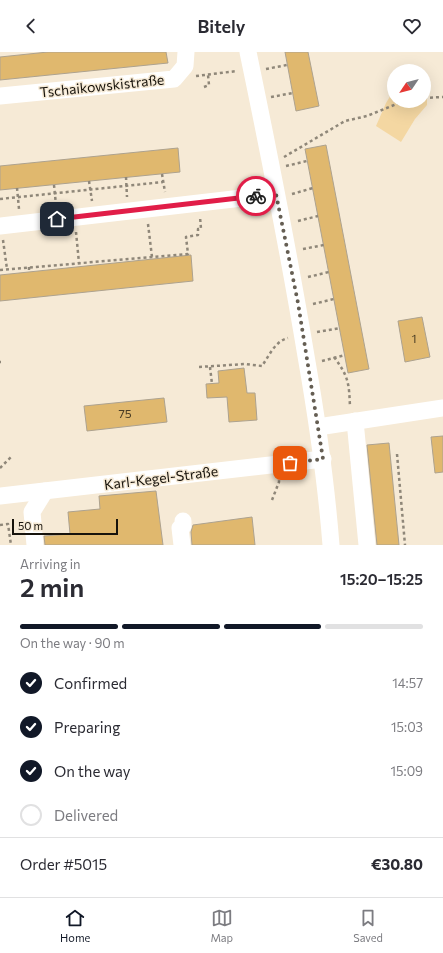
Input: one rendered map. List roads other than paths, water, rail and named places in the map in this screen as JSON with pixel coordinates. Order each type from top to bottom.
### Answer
[{"type":"street","name":"Tschaikowskistraße","points":[[0,96],[174,79],[185,66],[186,52]]},
{"type":"street","points":[[248,52],[284,194],[298,303],[323,459],[331,545]]},
{"type":"street","points":[[1,226],[284,194]]},
{"type":"street","points":[[318,427],[443,408]]},
{"type":"street","points":[[353,421],[367,545]]},
{"type":"street","name":"Karl-Kegel-Straße","points":[[0,496],[323,459]]},
{"type":"street","points":[[35,545],[32,512],[45,491]]},
{"type":"street","points":[[182,545],[180,528],[183,526],[183,521]]}]
